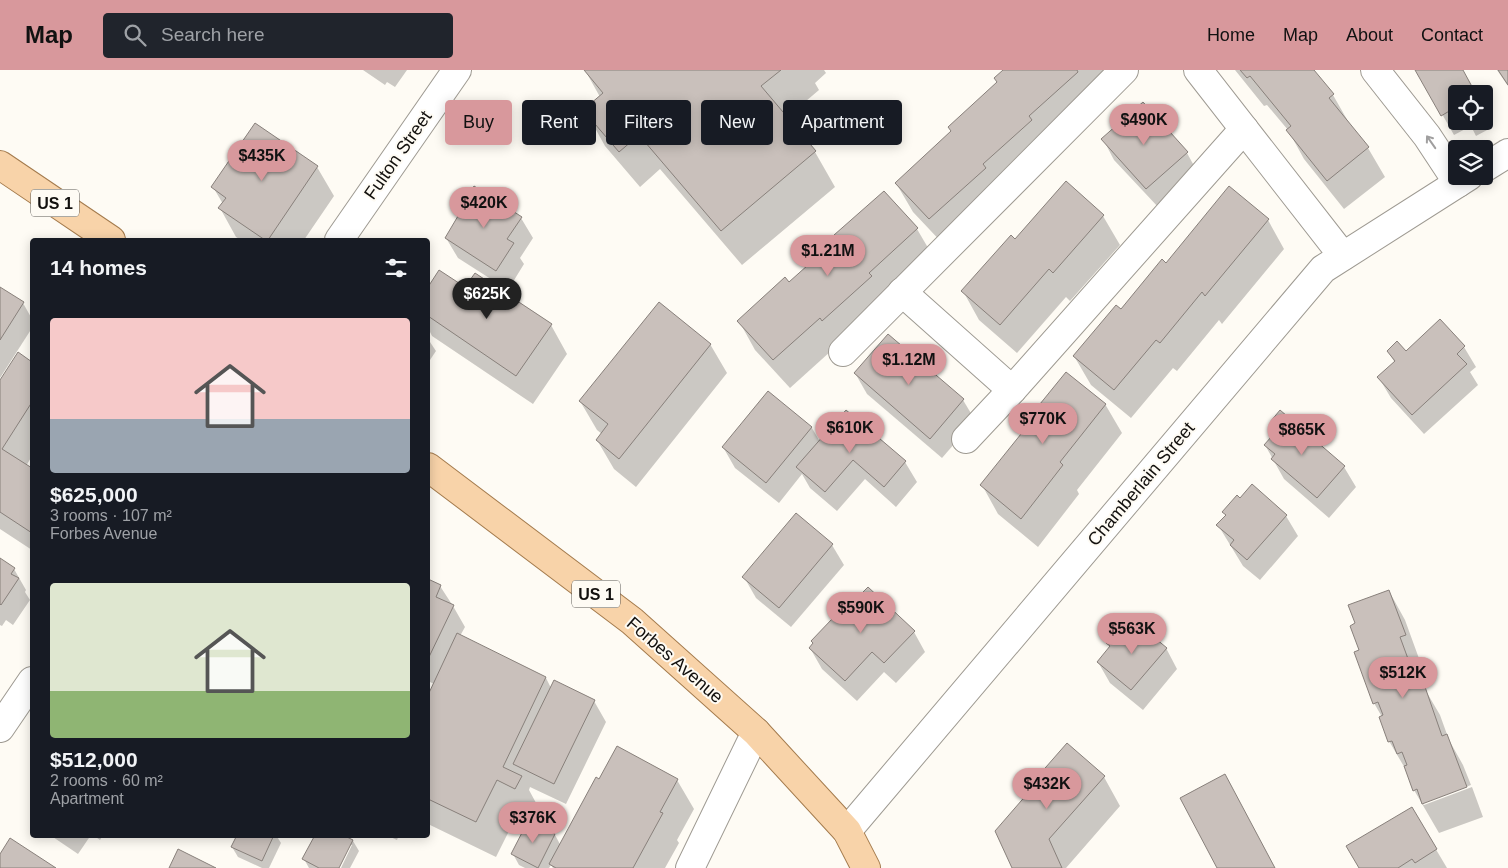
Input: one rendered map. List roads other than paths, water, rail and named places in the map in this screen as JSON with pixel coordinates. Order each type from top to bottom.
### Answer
[{"type":"main road","name":"US 1","points":[[0,165],[108,238]]},
{"type":"main road","name":"Forbes Avenue","points":[[430,469],[632,621],[756,732],[847,830],[866,868]]},
{"type":"street","name":"Fulton Street","points":[[340,238],[457,70]]},
{"type":"street","points":[[843,352],[1124,70]]},
{"type":"street","points":[[1198,70],[1343,256]]},
{"type":"street","points":[[1375,70],[1448,160]]},
{"type":"street","points":[[966,438],[1012,390],[1244,129]]},
{"type":"street","points":[[1493,162],[1508,153]]},
{"type":"street","name":"Chamberlain Street","points":[[847,830],[1323,269],[1455,185]]},
{"type":"street","points":[[902,292],[1012,390]]},
{"type":"street","points":[[0,728],[30,684]]},
{"type":"street","points":[[690,868],[756,732]]}]
